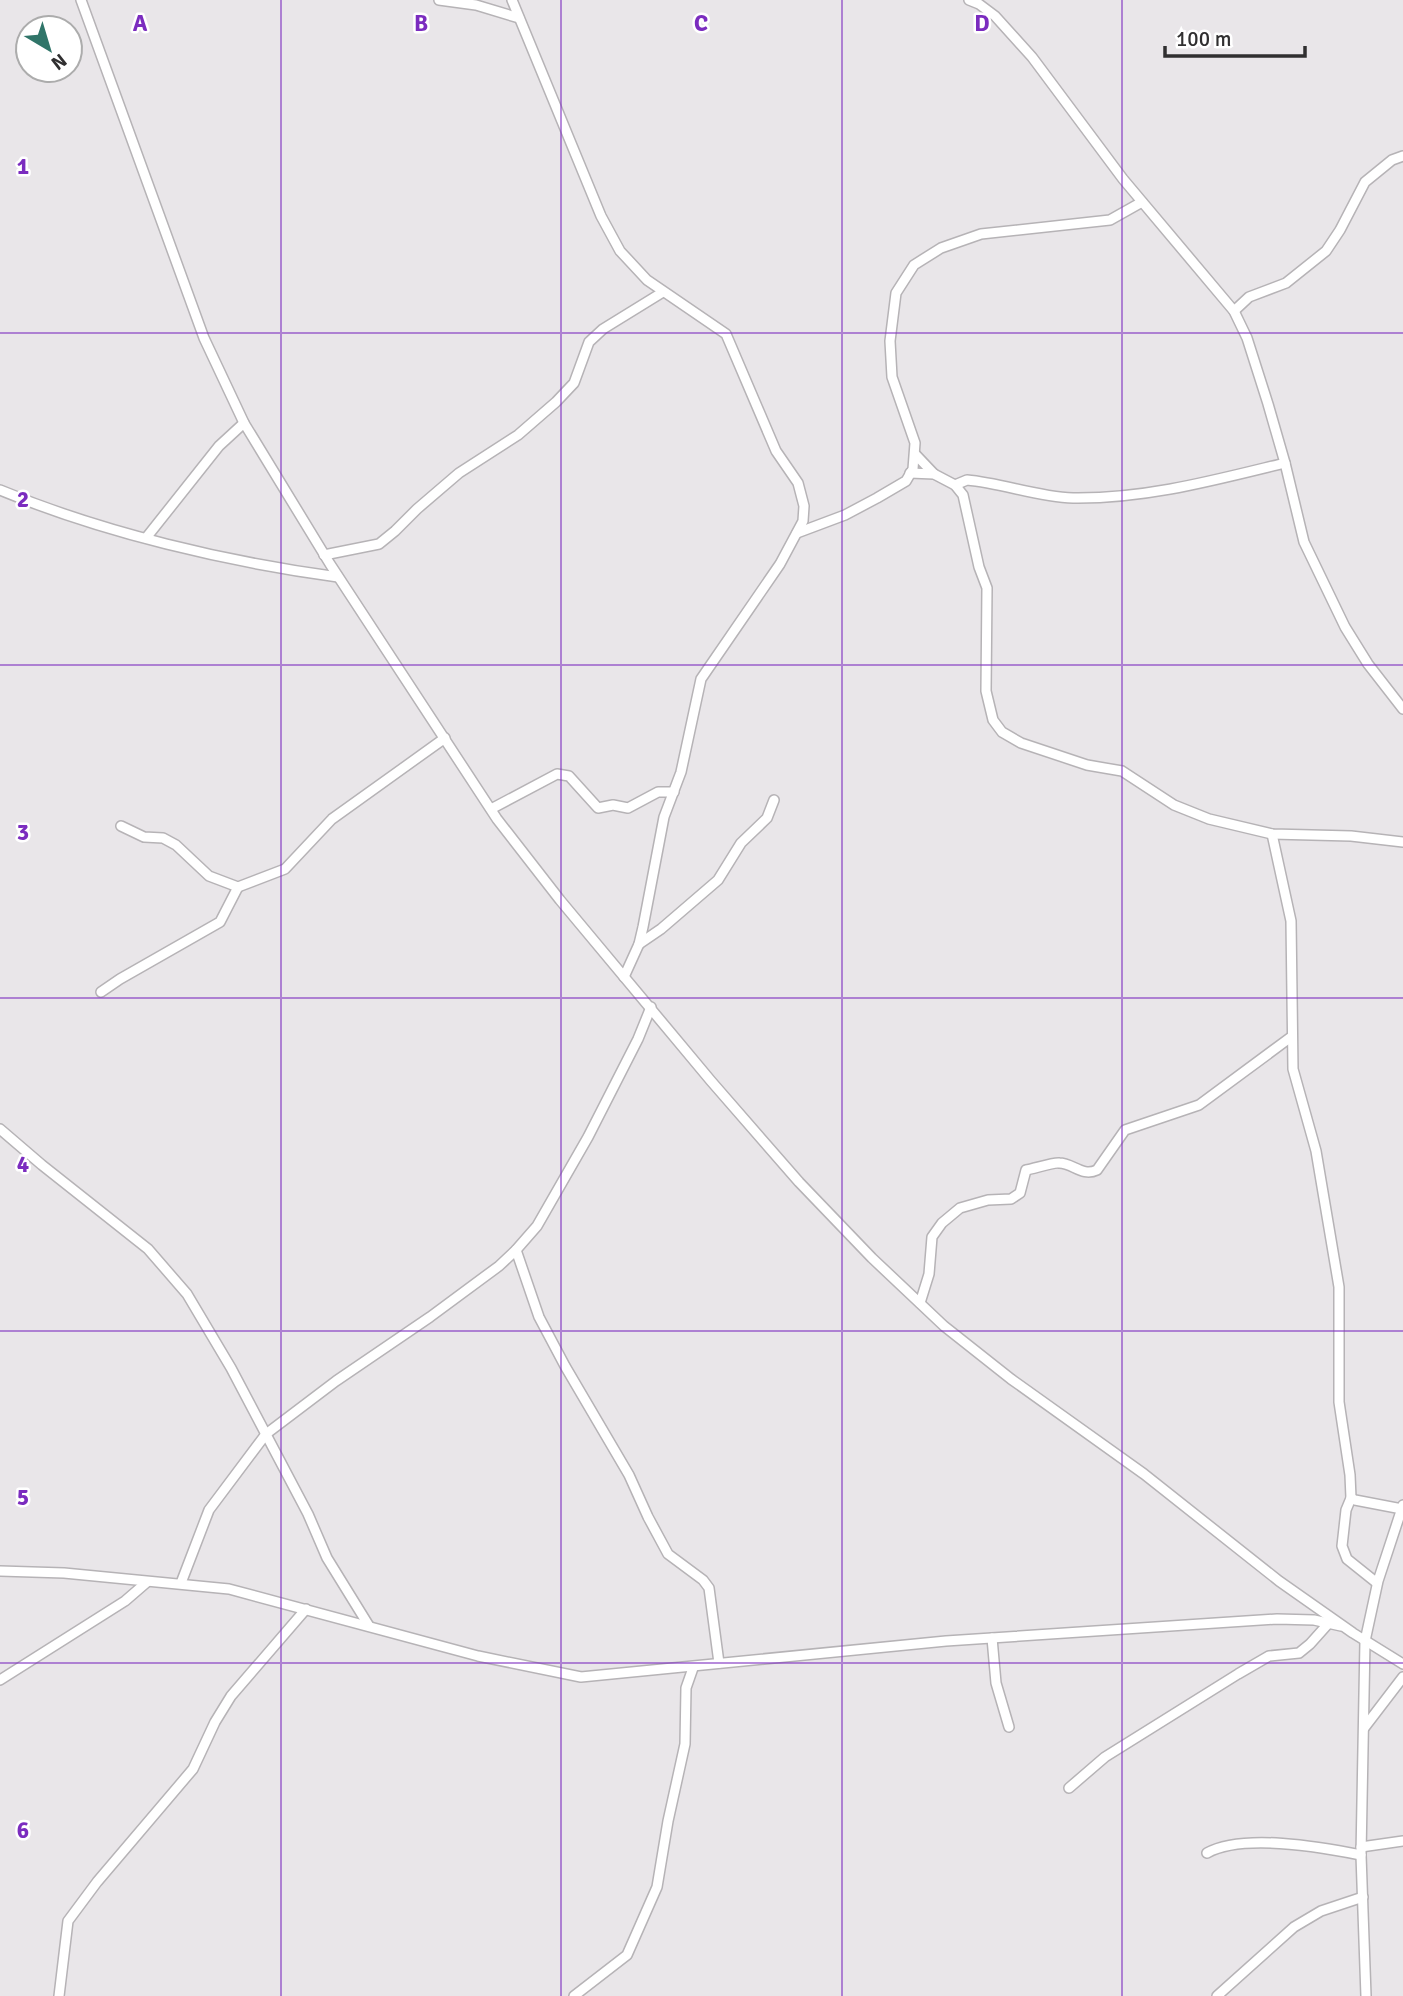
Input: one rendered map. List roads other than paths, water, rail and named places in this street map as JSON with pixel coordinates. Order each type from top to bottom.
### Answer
[{"type":"street","points":[[81,0],[204,338],[244,423],[338,578],[491,809],[560,900],[799,1182],[872,1258],[944,1326],[1011,1379],[1144,1474],[1279,1581],[1403,1664]]},
{"type":"street","points":[[439,0],[475,5],[519,18]]},
{"type":"street","points":[[512,0],[601,216],[620,251],[647,280],[726,334],[776,451],[798,483],[804,506],[803,521],[780,564],[701,679],[695,714],[674,792],[664,817],[639,944],[624,977]]},
{"type":"street","points":[[969,0],[995,16],[1032,57],[1142,202],[1234,311],[1247,338],[1285,463],[1304,541],[1345,627],[1368,664],[1403,709]]},
{"type":"street","points":[[1234,311],[1249,297],[1286,284],[1326,251],[1365,181],[1392,160],[1403,156]]},
{"type":"street","points":[[797,533],[845,515],[906,481],[910,473],[915,443],[892,377],[890,341],[896,293],[914,265],[941,248],[981,234],[1110,220],[1142,202]]},
{"type":"street","points":[[324,555],[379,544],[459,473],[518,435],[556,402],[574,383],[589,342],[603,329],[663,292]]},
{"type":"street","points":[[146,538],[219,446],[244,423]]},
{"type":"street","points":[[915,454],[934,474],[955,485],[963,495],[979,567],[987,588],[986,691],[993,720],[1002,732],[1021,743],[1087,765],[1122,771],[1174,805],[1209,819],[1272,834],[1351,836],[1403,842]]},
{"type":"street","points":[[955,485],[967,480],[1070,498],[1130,496],[1186,487],[1285,463]]},
{"type":"street","points":[[910,473],[934,474]]},
{"type":"street","points":[[0,490],[33,504],[146,538],[276,569],[338,578]]},
{"type":"street","points":[[121,826],[144,837],[163,838],[176,845],[209,876],[238,887],[285,869],[332,819],[445,738]]},
{"type":"street","points":[[491,809],[557,774],[569,776],[598,808],[613,805],[628,808],[658,792],[674,792]]},
{"type":"street","points":[[639,944],[661,929],[718,880],[741,843],[767,818],[774,800]]},
{"type":"street","points":[[1272,834],[1291,921],[1293,1069],[1316,1151],[1339,1287],[1339,1402],[1351,1498],[1346,1510],[1342,1546],[1347,1559],[1377,1583]]},
{"type":"street","points":[[101,992],[120,978],[220,922],[238,887]]},
{"type":"street","points":[[181,1583],[209,1510],[266,1434],[373,1354],[430,1317],[499,1266],[537,1226],[588,1137],[638,1039],[651,1007]]},
{"type":"street","points":[[920,1303],[929,1274],[932,1237],[942,1223],[960,1208],[988,1200],[1011,1199],[1020,1194],[1026,1170],[1059,1163],[1092,1173],[1097,1170],[1125,1130],[1199,1105],[1291,1038]]},
{"type":"street","points":[[0,1129],[148,1249],[192,1303],[232,1368],[308,1514],[327,1558],[369,1626]]},
{"type":"street","points":[[516,1250],[539,1317],[629,1475],[668,1554],[703,1580],[709,1588],[719,1663]]},
{"type":"street","points":[[1351,1498],[1402,1507],[1377,1583],[1365,1641],[1361,1851],[1366,1996]]},
{"type":"street","points":[[0,1571],[64,1573],[229,1589],[478,1656],[582,1677],[992,1639],[1277,1619],[1314,1620],[1327,1625],[1343,1626]]},
{"type":"street","points":[[0,1679],[125,1601],[146,1582]]},
{"type":"street","points":[[59,1996],[68,1922],[97,1882],[193,1769],[215,1722],[231,1696],[306,1609]]},
{"type":"street","points":[[1069,1788],[1105,1757],[1238,1674],[1269,1656],[1299,1653],[1327,1625]]},
{"type":"street","points":[[992,1639],[996,1683],[1009,1727]]},
{"type":"street","points":[[574,1996],[627,1955],[657,1887],[685,1744],[685,1688],[693,1668]]},
{"type":"street","points":[[1364,1728],[1403,1677]]},
{"type":"street","points":[[1207,1853],[1225,1846],[1246,1844],[1361,1851],[1403,1841]]},
{"type":"street","points":[[1217,1996],[1294,1927],[1321,1910],[1363,1897]]}]
